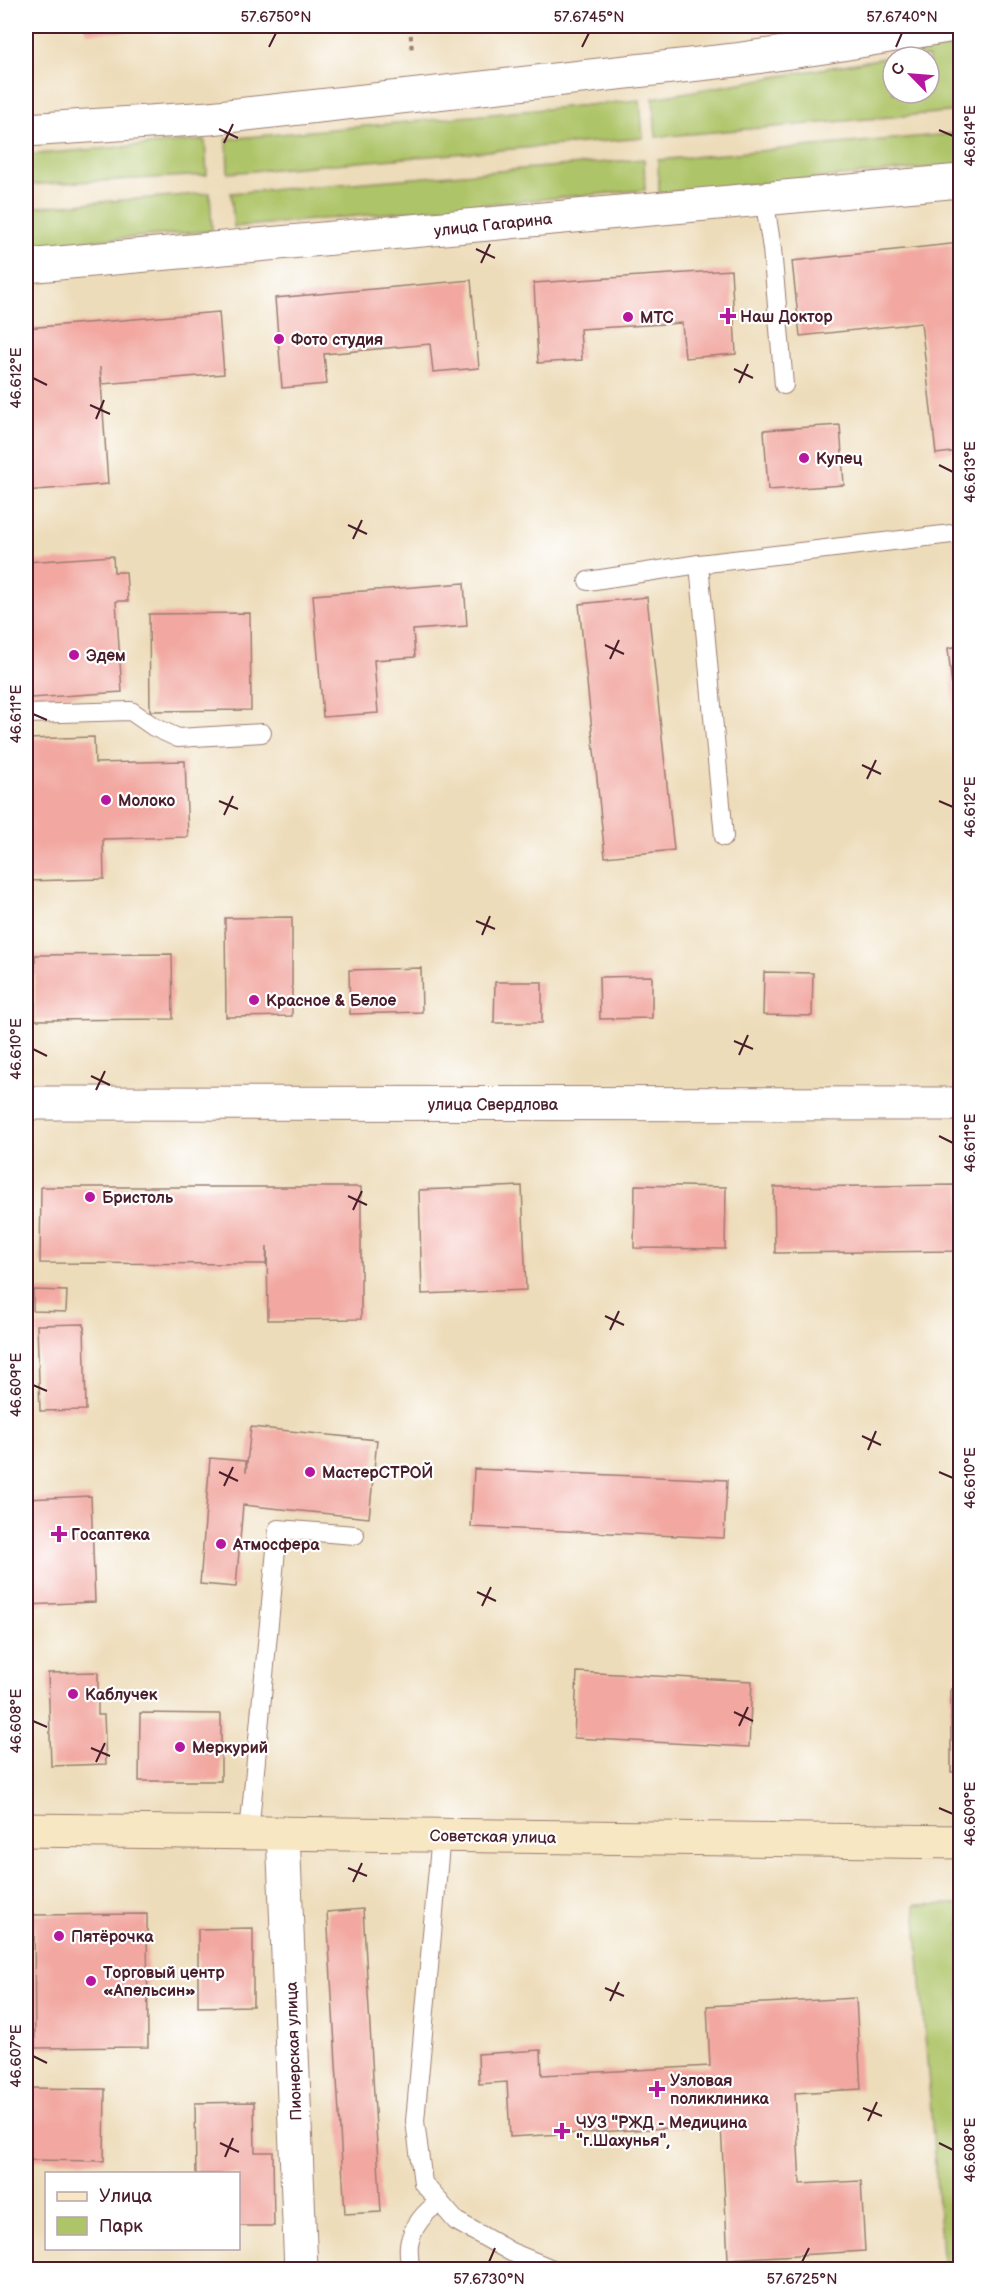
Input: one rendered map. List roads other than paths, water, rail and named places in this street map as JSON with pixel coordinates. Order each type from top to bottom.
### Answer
[{"type":"street","points":[[26,130],[210,118],[735,60],[948,26]]},
{"type":"street","name":"улица Гагарина","points":[[26,266],[237,249],[764,197],[960,181]]},
{"type":"street","name":"улица Свердлова","points":[[26,1103],[960,1104]]},
{"type":"street","name":"Советская улица","points":[[26,1830],[960,1842]]},
{"type":"street","name":"Пионерская улица","points":[[283,1833],[301,2270]]},
{"type":"lane","points":[[764,197],[772,249],[784,385]]},
{"type":"lane","points":[[588,581],[699,564],[960,533]]},
{"type":"lane","points":[[699,564],[724,837]]},
{"type":"lane","points":[[26,714],[131,711],[154,727],[178,738],[261,733]]},
{"type":"lane","points":[[249,1833],[278,1529],[355,1535]]},
{"type":"lane","points":[[441,1835],[415,2121],[423,2182],[456,2221],[510,2252],[555,2270]]},
{"type":"lane","points":[[411,2270],[409,2245],[417,2226],[428,2210],[440,2202]]},
{"type":"place","name":"Наш Доктор","points":[[728,316]]},
{"type":"place","name":"МТС","points":[[628,317]]},
{"type":"place","name":"Фото студия","points":[[279,339]]},
{"type":"place","name":"Купец","points":[[804,458]]},
{"type":"place","name":"Эдем","points":[[74,655]]},
{"type":"place","name":"Молоко","points":[[106,800]]},
{"type":"place","name":"Красное & Белое","points":[[254,1000]]},
{"type":"place","name":"Бристоль","points":[[90,1197]]},
{"type":"place","name":"МастерСТРОЙ","points":[[310,1472]]},
{"type":"place","name":"Госаптека","points":[[59,1534]]},
{"type":"place","name":"Атмосфера","points":[[221,1544]]},
{"type":"place","name":"Каблучек","points":[[73,1694]]},
{"type":"place","name":"Меркурий","points":[[180,1747]]},
{"type":"place","name":"Пятёрочка","points":[[59,1936]]},
{"type":"place","name":"Торговый центр «Апельсин»","points":[[91,1981]]},
{"type":"place","name":"Узловая поликлиника","points":[[657,2089]]},
{"type":"place","name":"ЧУЗ \"РЖД - Медицина \"г.Шахунья\",","points":[[562,2131]]}]
